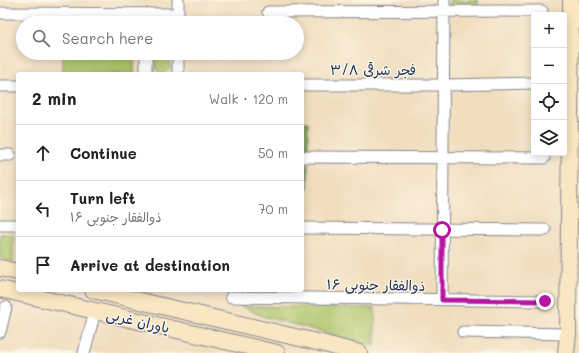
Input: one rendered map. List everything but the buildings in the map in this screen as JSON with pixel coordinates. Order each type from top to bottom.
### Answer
[{"type":"main road","points":[[566,353],[568,334],[567,82],[571,0]]},
{"type":"main road","points":[[0,268],[16,272]]},
{"type":"main road","name":"یاوران غربی","points":[[0,289],[277,353]]},
{"type":"main road","name":"یاوران غربی","points":[[110,292],[145,296],[359,353]]},
{"type":"street","points":[[178,0],[178,16]]},
{"type":"street","points":[[442,300],[444,0]]},
{"type":"street","points":[[268,12],[542,11]]},
{"type":"street","points":[[0,13],[73,16]]},
{"type":"street","points":[[146,60],[146,72]]},
{"type":"street","points":[[178,60],[178,72]]},
{"type":"street","name":"۳/۸ فجر شرقی","points":[[304,85],[443,86],[531,83]]},
{"type":"street","points":[[0,86],[16,86]]},
{"type":"street","points":[[304,157],[544,158]]},
{"type":"street","points":[[0,225],[16,225]]},
{"type":"street","points":[[304,228],[545,230]]},
{"type":"street","name":"۱۶ ذوالفقار جنوبی","points":[[231,297],[288,294],[442,300],[545,301]]},
{"type":"street","points":[[0,332],[6,307]]},
{"type":"street","points":[[84,353],[95,311]]},
{"type":"street","points":[[463,332],[568,334]]},
{"type":"green space","points":[[449,0],[478,0],[478,6],[449,6]]},
{"type":"green space","points":[[63,60],[134,60],[134,72],[63,72]]},
{"type":"green space","points":[[155,60],[170,60],[170,68],[165,72],[159,72],[156,68]]},
{"type":"green space","points":[[304,122],[308,122],[308,148],[304,148]]},
{"type":"green space","points":[[304,163],[308,163],[308,188],[304,188]]},
{"type":"green space","points":[[0,234],[13,234],[13,262],[0,258]]},
{"type":"green space","points":[[241,306],[375,308],[375,346],[262,316]]},
{"type":"route","points":[[442,230],[442,300],[545,301]]}]
